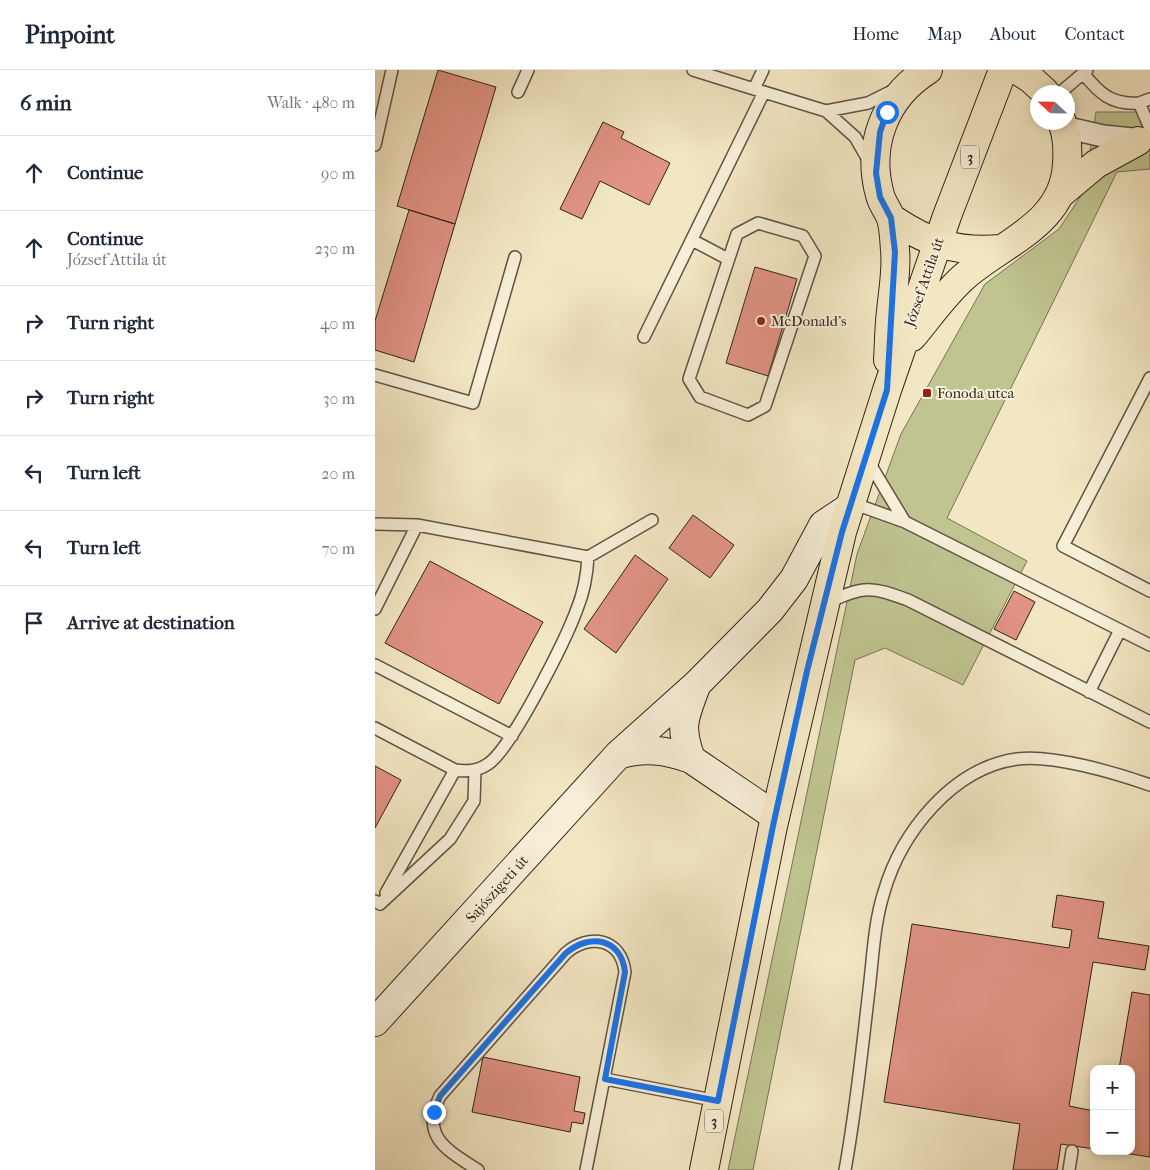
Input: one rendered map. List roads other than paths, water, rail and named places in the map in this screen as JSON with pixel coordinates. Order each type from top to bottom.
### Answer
[{"type":"main road","name":"József Attila út","points":[[703,1170],[775,816],[825,603],[851,505],[887,390],[937,244],[1003,70]]},
{"type":"main road","points":[[1017,70],[1036,85]]},
{"type":"main road","points":[[1047,70],[1051,85]]},
{"type":"main road","points":[[887,390],[895,252],[891,218],[880,197],[876,173],[880,132],[887,112],[898,95],[920,75]]},
{"type":"main road","points":[[1059,195],[1067,172],[1068,147],[1064,130]]},
{"type":"main road","points":[[900,352],[963,278],[1001,249],[1037,226],[1059,195],[1096,164],[1146,136]]},
{"type":"main road","points":[[891,218],[937,244],[961,250],[1001,249]]},
{"type":"main road","name":"Sajószigeti út","points":[[375,1022],[618,755],[697,685],[770,610],[785,592],[823,525],[851,505]]},
{"type":"main road","points":[[691,759],[683,735],[683,725],[697,685]]},
{"type":"main road","points":[[618,755],[644,749],[675,754],[691,759],[775,816]]},
{"type":"street","points":[[1075,128],[1103,136],[1146,136]]},
{"type":"lane","points":[[375,145],[392,70]]},
{"type":"lane","points":[[518,92],[528,70]]},
{"type":"lane","points":[[693,70],[826,112],[855,137],[876,173]]},
{"type":"lane","points":[[644,337],[692,240],[759,91],[763,70]]},
{"type":"lane","points":[[1069,85],[1085,72],[1099,93],[1128,104],[1150,99]]},
{"type":"lane","points":[[826,112],[868,104],[920,75]]},
{"type":"lane","points":[[1139,103],[1146,136]]},
{"type":"lane","points":[[758,223],[803,236],[815,256],[765,406],[748,415],[700,397],[689,379],[696,352],[728,259],[737,234],[758,223]]},
{"type":"lane","points":[[692,240],[728,259]]},
{"type":"lane","points":[[375,375],[473,403],[515,257]]},
{"type":"lane","points":[[1150,378],[1063,546],[1150,591]]},
{"type":"lane","points":[[866,456],[905,522]]},
{"type":"lane","points":[[851,505],[905,522],[1150,645]]},
{"type":"lane","points":[[375,524],[417,525],[588,557],[652,520]]},
{"type":"lane","points":[[375,609],[417,525]]},
{"type":"lane","points":[[375,728],[455,770],[475,770],[488,764],[512,736],[566,636],[583,589],[588,557]]},
{"type":"lane","points":[[825,603],[852,591],[866,588],[878,589],[908,600],[1150,722]]},
{"type":"lane","points":[[1089,692],[1120,630]]},
{"type":"lane","points":[[375,665],[512,736]]},
{"type":"lane","points":[[845,1170],[854,1120],[879,912],[895,861],[913,831],[943,797],[963,781],[999,764],[1016,759],[1033,758],[1092,768],[1150,785]]},
{"type":"lane","points":[[377,905],[455,770]]},
{"type":"lane","points":[[377,905],[450,839],[473,801],[475,770]]},
{"type":"lane","points":[[478,1170],[440,1144],[433,1127],[436,1104],[440,1096],[566,953],[575,945],[591,940],[609,944],[616,950],[621,957],[625,972],[586,1170]]},
{"type":"lane","points":[[605,1079],[718,1101]]},
{"type":"lane","points":[[1069,1170],[1073,1151]]},
{"type":"place","name":"McDonald's","points":[[761,321]]},
{"type":"place","name":"Fonoda utca","points":[[927,393]]}]
